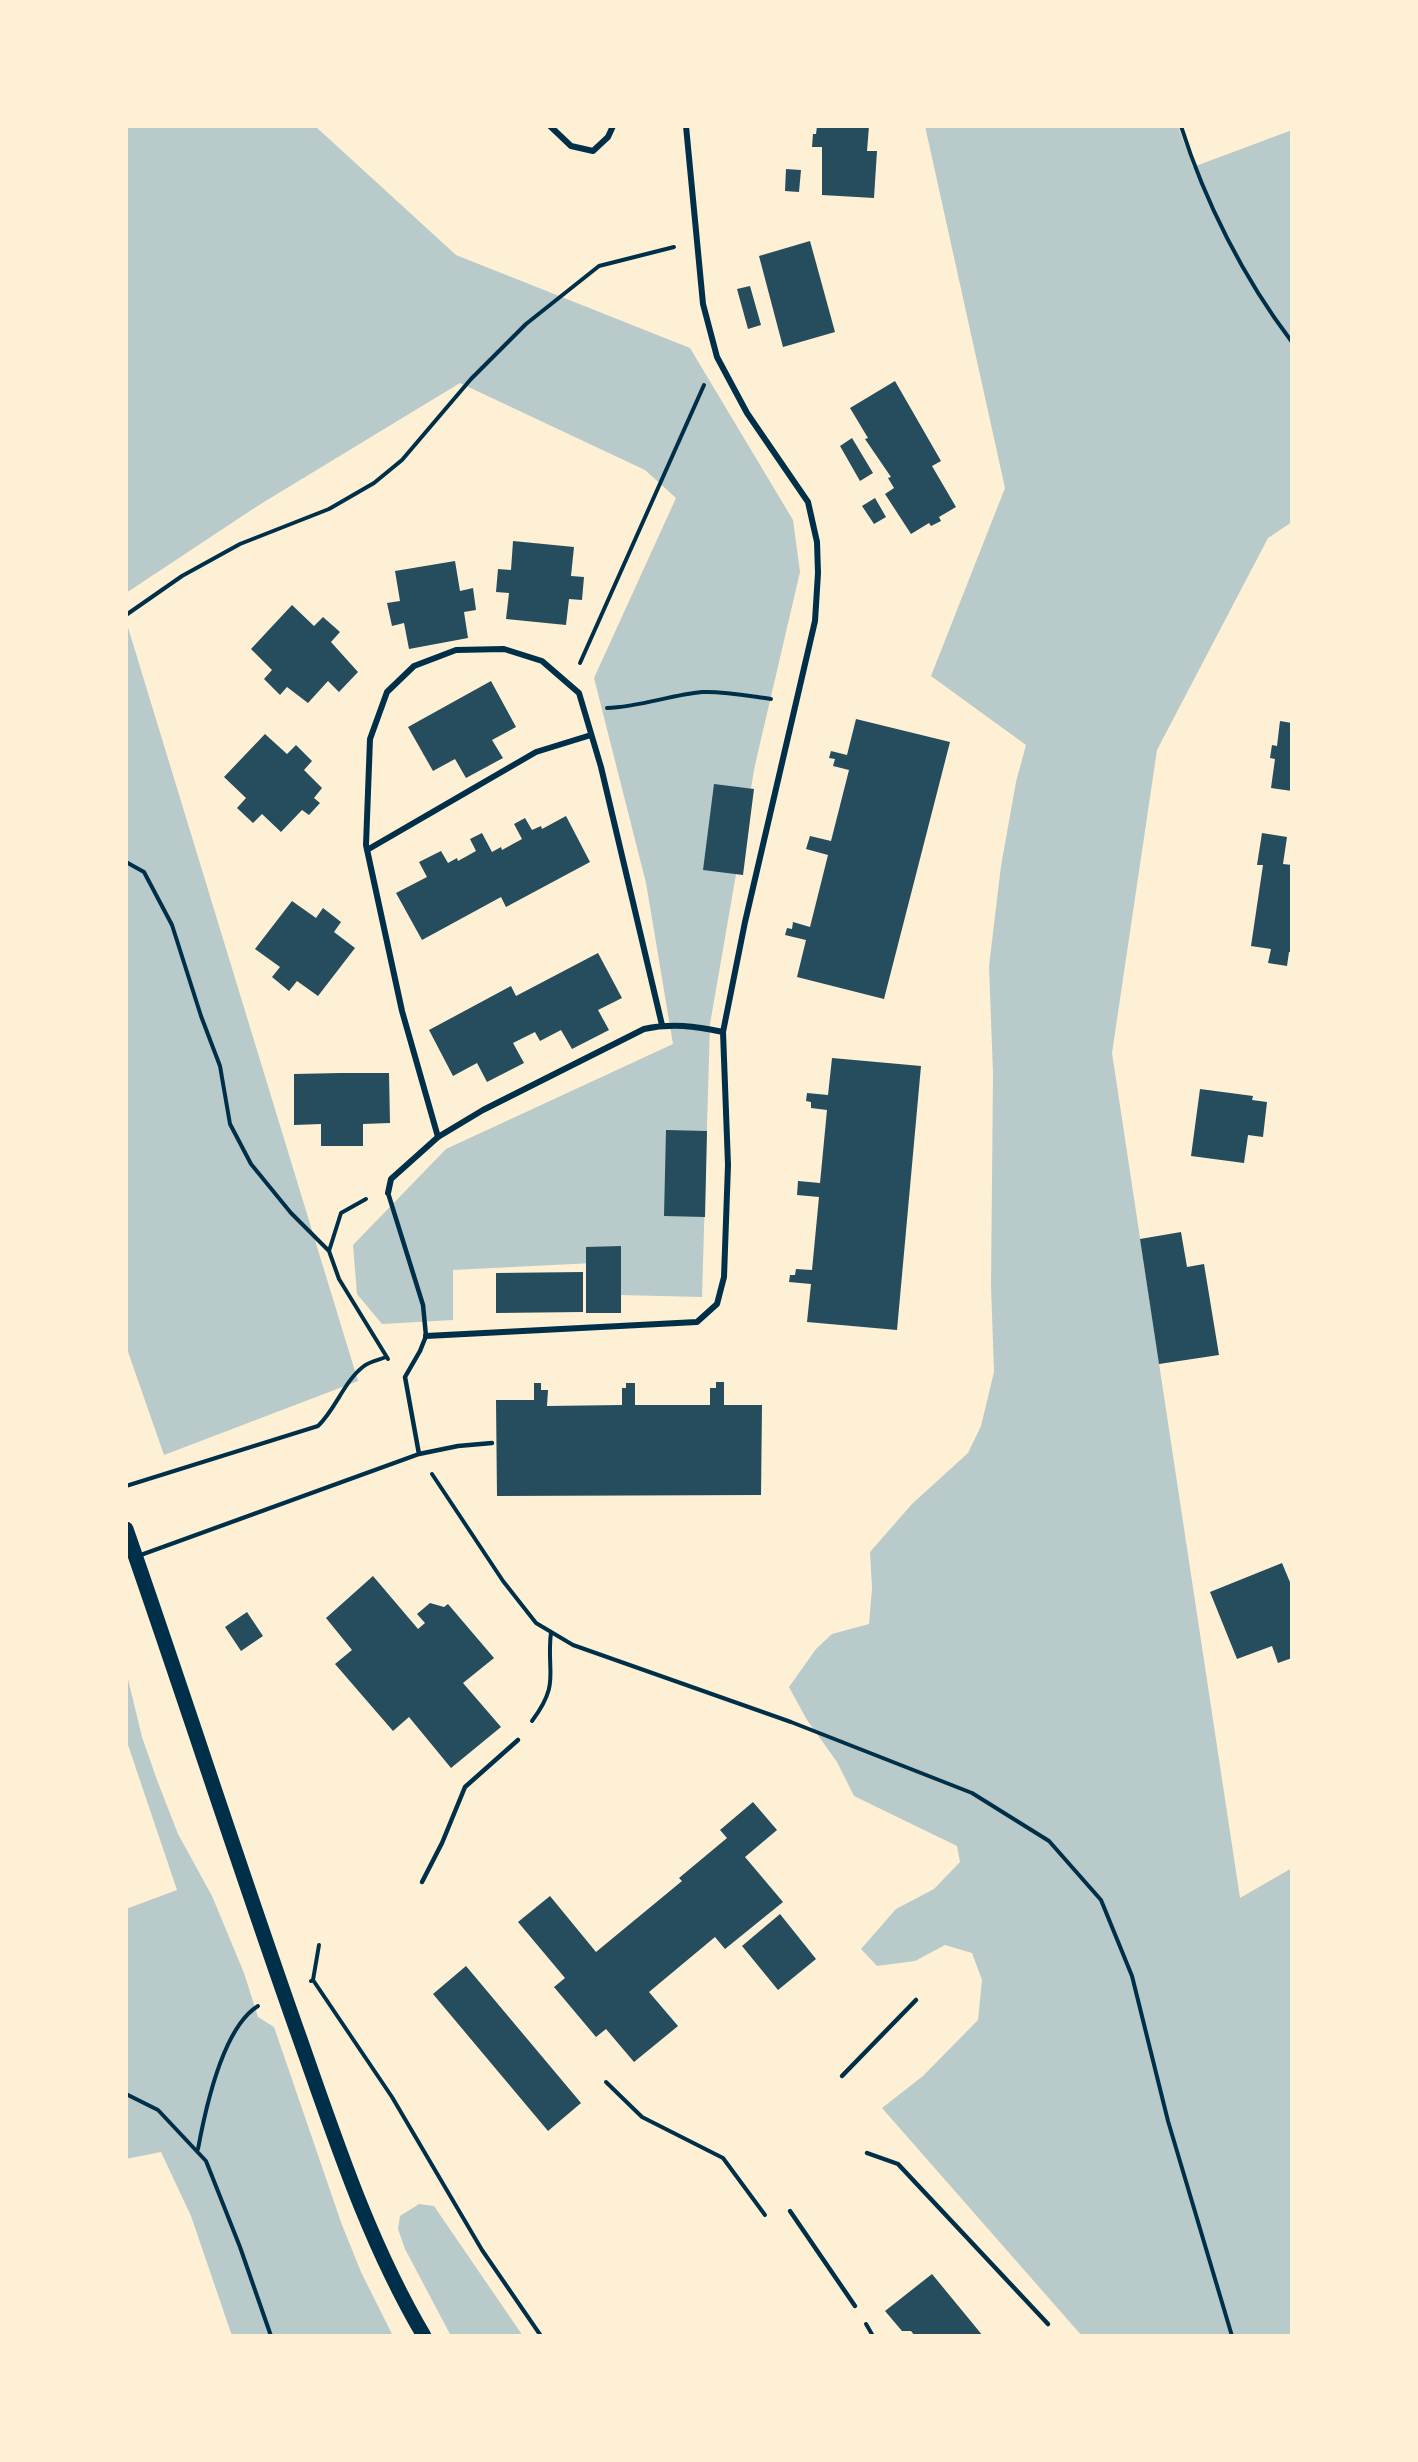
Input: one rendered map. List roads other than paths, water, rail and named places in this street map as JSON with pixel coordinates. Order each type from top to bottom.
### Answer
[{"type":"main road","points":[[126,1529],[283,1992],[360,2206],[385,2263],[424,2336]]},
{"type":"street","points":[[550,126],[571,146],[593,151],[608,137],[613,126]]},
{"type":"street","points":[[426,1336],[698,1322],[717,1304],[724,1277],[728,1165],[723,1032],[745,922],[815,621],[817,542],[808,502],[747,413],[717,357],[703,304],[695,241],[686,126]]},
{"type":"street","points":[[438,1137],[402,1011],[367,850],[370,739],[387,692],[414,666],[456,650],[504,649],[542,661],[579,693],[585,709],[662,1025]]},
{"type":"street","points":[[367,850],[536,752],[591,735]]},
{"type":"street","points":[[388,1193],[391,1179],[438,1137],[483,1110],[644,1029],[662,1025],[692,1026],[723,1032]]},
{"type":"lane","points":[[388,1193],[423,1305],[426,1336],[405,1377],[418,1454]]},
{"type":"lane","points":[[136,1556],[418,1454],[458,1446],[492,1443]]},
{"type":"lane","points":[[422,1882],[442,1843],[465,1787],[518,1740]]},
{"type":"lane","points":[[842,2076],[916,2000]]},
{"type":"lane","points":[[867,2153],[898,2164],[1048,2324]]},
{"type":"lane","points":[[790,2211],[855,2306]]}]
